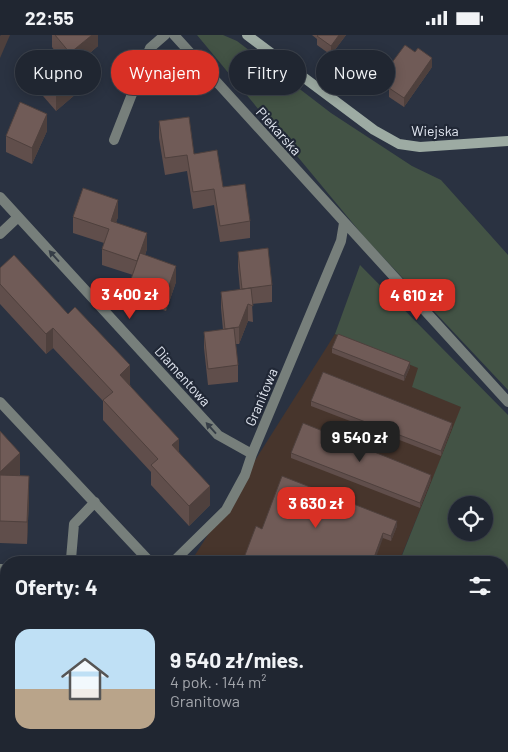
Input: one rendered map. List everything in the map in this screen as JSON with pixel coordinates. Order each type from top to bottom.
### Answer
[{"type":"street","points":[[114,140],[150,48],[165,35]]},
{"type":"street","name":"Piekarska","points":[[174,35],[508,402]]},
{"type":"street","name":"Wiejska","points":[[247,35],[374,131],[399,143],[420,147],[508,141]]},
{"type":"street","name":"Diamentowa","points":[[0,197],[218,435],[252,454]]},
{"type":"street","points":[[0,234],[18,217]]},
{"type":"street","name":"Granitowa","points":[[179,556],[226,510],[245,475],[341,241],[344,223]]},
{"type":"street","points":[[0,402],[145,556]]},
{"type":"street","points":[[71,556],[74,524],[95,502]]},
{"type":"shaded area","points":[[335,334],[419,368],[413,387],[462,407],[401,556],[194,556]]},
{"type":"green space","points":[[197,35],[223,35],[237,41],[249,50],[229,50],[229,74],[219,62],[219,50],[209,50]]},
{"type":"green space","points":[[306,94],[331,113],[412,166],[441,180],[508,255],[508,390],[365,238],[247,95]]},
{"type":"green space","points":[[360,265],[508,415],[508,556],[402,556],[461,407],[412,387],[418,368],[335,334]]},
{"type":"building","points":[[55,35],[92,35],[74,50],[68,50]]},
{"type":"building","points":[[318,35],[339,35],[331,46]]},
{"type":"building","points":[[405,45],[415,52],[418,48],[432,58],[404,98],[395,92],[395,58]]},
{"type":"building","points":[[20,102],[47,114],[32,148],[6,136]]},
{"type":"building","points":[[189,117],[194,154],[217,150],[223,187],[245,184],[250,221],[220,226],[214,189],[193,192],[187,155],[165,158],[159,121]]},
{"type":"building","points":[[83,188],[118,200],[111,221],[147,233],[137,261],[102,249],[109,229],[73,217]]},
{"type":"building","points":[[268,248],[272,285],[242,289],[238,252]]},
{"type":"building","points":[[140,253],[176,266],[166,294],[130,282]]},
{"type":"building","points":[[14,255],[68,314],[75,307],[130,365],[120,375],[179,439],[172,445],[210,486],[189,506],[151,465],[158,459],[103,400],[113,392],[53,328],[46,334],[0,284],[0,268]]},
{"type":"building","points":[[251,288],[253,306],[248,304],[239,327],[225,329],[221,292]]},
{"type":"building","points":[[234,328],[238,365],[208,369],[204,332]]},
{"type":"building","points":[[338,334],[410,362],[404,376],[332,348]]},
{"type":"building","points":[[323,372],[452,423],[441,451],[311,401]]},
{"type":"building","points":[[303,423],[431,475],[420,503],[291,453]]},
{"type":"building","points":[[0,431],[20,453],[0,472]]},
{"type":"building","points":[[0,475],[29,476],[27,522],[0,521]]},
{"type":"building","points":[[282,476],[397,521],[391,536],[383,533],[375,556],[245,556],[256,526],[262,529]]}]
